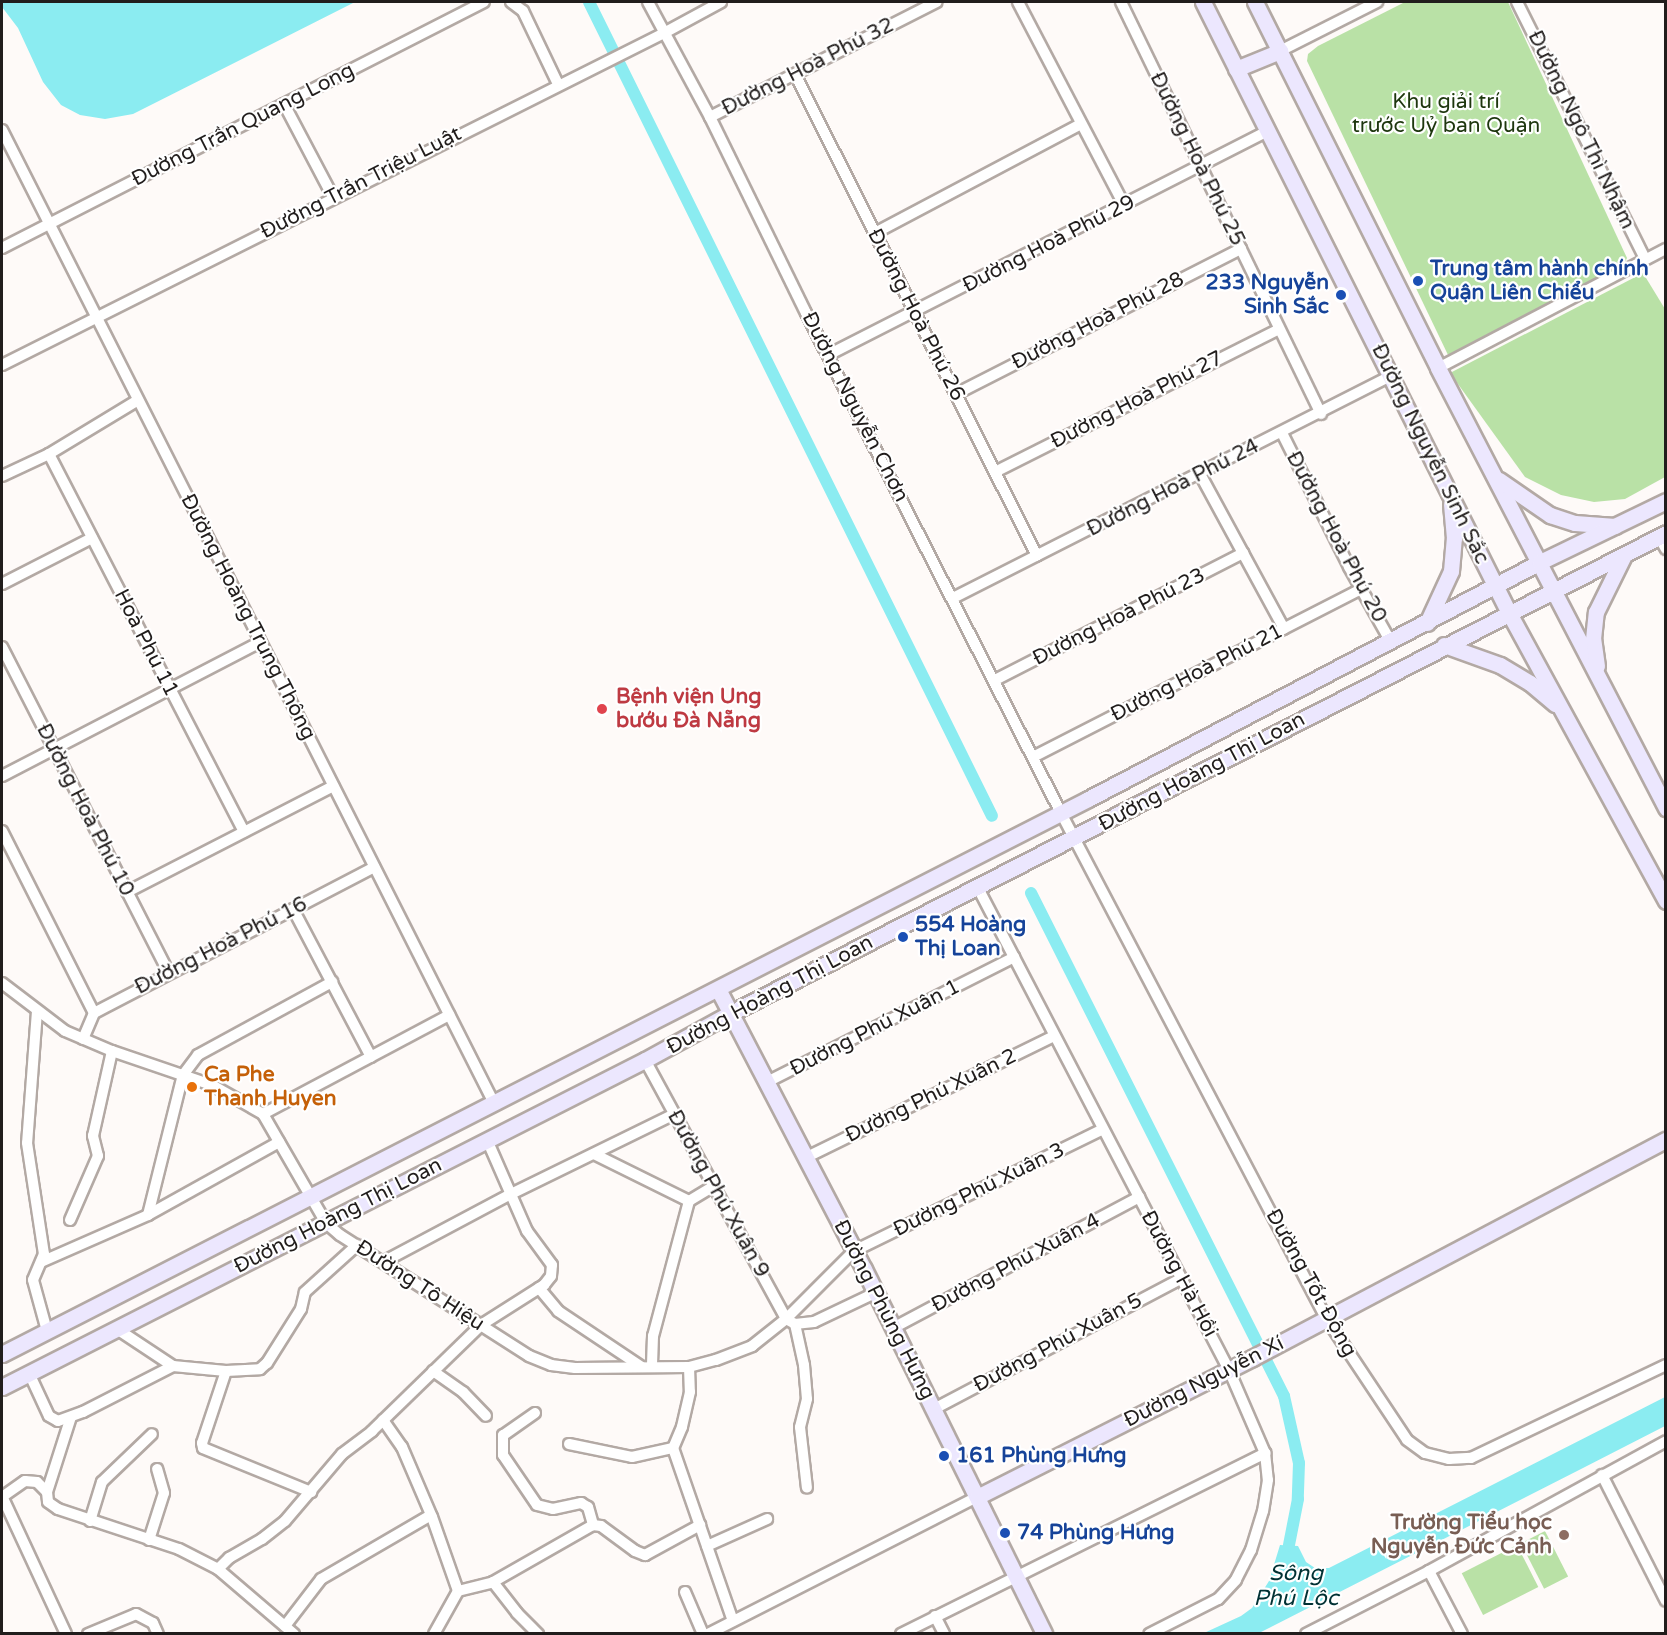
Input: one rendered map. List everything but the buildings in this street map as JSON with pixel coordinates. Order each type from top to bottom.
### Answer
[{"type":"main road","name":"Đường Nguyễn Sinh Sắc","points":[[1203,2],[1392,375],[1509,613],[1665,901]]},
{"type":"main road","points":[[1255,2],[1438,368],[1665,808]]},
{"type":"main road","points":[[1236,69],[1280,51]]},
{"type":"main road","points":[[1495,477],[1550,515],[1575,523],[1615,526]]},
{"type":"main road","points":[[1427,623],[1451,571],[1454,538],[1450,493]]},
{"type":"main road","name":"Đường Hoàng Thị Loan","points":[[2,1354],[1061,813],[1391,642],[1495,585],[1665,501]]},
{"type":"main road","name":"Đường Hoàng Thị Loan","points":[[2,1387],[645,1060],[731,1013],[978,888],[1444,645],[1624,555],[1663,540]]},
{"type":"main road","points":[[1599,681],[1593,639],[1596,612],[1624,555]]},
{"type":"main road","points":[[1444,645],[1500,665],[1530,683],[1564,711]]},
{"type":"main road","name":"Đường Phùng Hưng","points":[[718,988],[807,1157],[1044,1634]]},
{"type":"main road","name":"Đường Nguyễn Xí","points":[[977,1497],[1229,1370],[1665,1140]]},
{"type":"street","name":"Đường Trần Quang Long","points":[[2,248],[484,2]]},
{"type":"street","points":[[511,2],[523,12],[558,84]]},
{"type":"street","name":"Đường Nguyễn Chơn","points":[[648,2],[710,117],[828,356],[1074,838]]},
{"type":"street","name":"Đường Trần Triệu Luật","points":[[2,365],[558,84],[664,33],[721,2]]},
{"type":"street","name":"Đường Hoà Phú 32","points":[[710,117],[795,74],[919,6],[937,2]]},
{"type":"street","points":[[1018,2],[1124,206]]},
{"type":"street","name":"Đường Hoà Phú 25","points":[[1121,2],[1321,414]]},
{"type":"street","points":[[1280,51],[1377,2]]},
{"type":"street","name":"Đường Ngô Thì Nhậm","points":[[1517,2],[1645,259]]},
{"type":"street","name":"Đường Hoà Phú 26","points":[[795,74],[1037,556]]},
{"type":"street","points":[[284,104],[333,197]]},
{"type":"street","points":[[875,233],[1081,124]]},
{"type":"street","name":"Đường Hoàng Trung Thông","points":[[2,130],[494,1103]]},
{"type":"street","name":"Đường Hoà Phú 29","points":[[828,356],[1124,206],[1268,130]]},
{"type":"street","name":"Đường Hoà Phú 28","points":[[956,394],[1241,249]]},
{"type":"street","points":[[1438,368],[1665,249]]},
{"type":"street","name":"Đường Hoà Phú 27","points":[[994,472],[1279,329]]},
{"type":"street","name":"Đường Hoà Phú 24","points":[[953,598],[1321,414],[1392,375]]},
{"type":"street","points":[[2,476],[49,454],[138,400]]},
{"type":"street","name":"Đường Hoà Phú 20","points":[[1282,433],[1391,642]]},
{"type":"street","name":"Hoà Phú 11","points":[[49,454],[244,832]]},
{"type":"street","points":[[1200,474],[1284,629]]},
{"type":"street","points":[[2,584],[92,537]]},
{"type":"street","name":"Đường Hoà Phú 23","points":[[995,680],[1243,553]]},
{"type":"street","name":"Đường Hoà Phú 21","points":[[1033,757],[1362,589]]},
{"type":"street","points":[[2,776],[260,642]]},
{"type":"street","name":"Đường Hoà Phú 10","points":[[2,647],[169,973]]},
{"type":"street","points":[[127,892],[333,786]]},
{"type":"street","points":[[2,831],[94,1012],[83,1039]]},
{"type":"street","name":"Đường Tốt Động","points":[[1074,838],[1326,1318],[1407,1440],[1425,1452],[1449,1459],[1471,1458],[1665,1365]]},
{"type":"street","name":"Đường Hoà Phú 16","points":[[94,1012],[374,867]]},
{"type":"street","name":"Đường Hà Hồi","points":[[978,888],[1229,1370],[1265,1453],[1268,1480],[1263,1510],[1251,1550],[1236,1580],[1218,1599],[1149,1634]]},
{"type":"street","points":[[293,909],[370,1057]]},
{"type":"street","name":"Đường Phú Xuân 1","points":[[768,1082],[1014,957]]},
{"type":"street","points":[[148,1215],[183,1075],[198,1055],[332,982]]},
{"type":"street","name":"Đường Tô Hiệu","points":[[2,983],[64,1031],[235,1096],[263,1114],[326,1223],[529,1356],[551,1365],[689,1367],[752,1347],[791,1321],[854,1251]]},
{"type":"street","points":[[36,1011],[27,1143],[44,1254],[33,1280],[47,1331]]},
{"type":"street","points":[[263,1114],[449,1015]]},
{"type":"street","name":"Đường Phú Xuân 2","points":[[807,1157],[1054,1036]]},
{"type":"street","points":[[70,1220],[97,1159],[93,1136],[112,1051]]},
{"type":"street","name":"Đường Phú Xuân 9","points":[[645,1060],[791,1321],[804,1365],[807,1399],[800,1427],[807,1488]]},
{"type":"street","points":[[383,1262],[511,1194],[674,1114]]},
{"type":"street","name":"Đường Phú Xuân 3","points":[[854,1251],[1103,1128]]},
{"type":"street","points":[[218,1569],[229,1558],[273,1532],[311,1492],[342,1454],[372,1431],[481,1325],[539,1288],[551,1276],[552,1265],[527,1231],[487,1140]]},
{"type":"street","points":[[41,1262],[148,1215],[279,1142]]},
{"type":"street","points":[[594,1154],[689,1201]]},
{"type":"street","points":[[539,1288],[558,1311],[648,1367],[653,1336],[689,1201],[714,1186]]},
{"type":"street","name":"Đường Phú Xuân 4","points":[[893,1328],[1139,1197]]},
{"type":"street","points":[[117,1329],[173,1366],[254,1371],[267,1363],[301,1309],[305,1292],[357,1245]]},
{"type":"street","name":"Đường Phú Xuân 5","points":[[934,1409],[1182,1278]]},
{"type":"street","points":[[791,1321],[814,1322],[875,1293]]},
{"type":"street","points":[[29,1373],[49,1416],[58,1421],[72,1417],[173,1366]]},
{"type":"street","points":[[689,1367],[690,1392],[682,1427],[673,1448],[733,1621]]},
{"type":"street","points":[[226,1371],[202,1443],[203,1448],[311,1492]]},
{"type":"street","points":[[433,1371],[463,1392],[486,1416]]},
{"type":"street","points":[[535,1413],[503,1435],[503,1455],[537,1505],[553,1509],[581,1503],[588,1507],[593,1525]]},
{"type":"street","points":[[47,1492],[72,1417]]},
{"type":"street","points":[[383,1420],[402,1448],[431,1515],[458,1591]]},
{"type":"street","points":[[90,1521],[102,1482],[152,1434]]},
{"type":"street","points":[[1306,1634],[1429,1571],[1665,1441]]},
{"type":"street","points":[[569,1444],[632,1456],[673,1448]]},
{"type":"street","points":[[901,1634],[1265,1453]]},
{"type":"street","points":[[149,1540],[164,1493],[157,1469]]},
{"type":"street","points":[[1602,1474],[1665,1600]]},
{"type":"street","points":[[66,1634],[2,1497],[26,1481],[40,1484],[47,1492],[51,1505],[90,1521],[179,1549],[218,1569],[294,1634]]},
{"type":"street","name":"Đường Nguyễn Xí","points":[[708,1634],[977,1497]]},
{"type":"street","points":[[285,1626],[321,1579],[431,1515]]},
{"type":"street","points":[[707,1546],[767,1519]]},
{"type":"street","points":[[434,1634],[458,1591],[492,1582],[593,1525],[601,1526],[635,1551],[645,1555],[700,1525]]},
{"type":"street","points":[[1429,1571],[1462,1634]]},
{"type":"street","points":[[492,1582],[516,1613],[538,1634]]},
{"type":"street","points":[[685,1592],[703,1634]]},
{"type":"street","points":[[87,1634],[136,1614],[153,1623],[158,1634]]},
{"type":"street","points":[[935,1616],[944,1634]]},
{"type":"green space","name":"Khu giải trí trước Uỷ ban Quận","points":[[1405,2],[1508,2],[1627,258],[1623,266],[1449,357],[1307,61],[1308,54],[1318,46]]},
{"type":"green space","points":[[1643,273],[1665,309],[1665,477],[1625,499],[1594,502],[1561,495],[1525,477],[1450,373]]},
{"type":"green space","points":[[1545,1531],[1568,1576],[1544,1589],[1521,1543]]},
{"type":"green space","points":[[1517,1545],[1538,1587],[1483,1615],[1462,1573]]},
{"type":"water","points":[[2,2],[355,2],[133,114],[105,119],[80,115],[61,105],[43,82],[18,28],[2,7]]},
{"type":"water","name":"Sông Phú Lộc","points":[[1665,1397],[1665,1426],[1583,1468],[1259,1633],[1204,1633],[1241,1616],[1252,1608],[1269,1581],[1280,1545],[1298,1546],[1306,1562],[1315,1568],[1329,1568]]},
{"type":"waterway","points":[[589,2],[992,816]]},
{"type":"waterway","points":[[1031,893],[1284,1396],[1299,1463],[1298,1499],[1289,1545]]},
{"type":"place","name":"Trung tâm hành chính Quận Liên Chiểu","points":[[1418,281]]},
{"type":"place","name":"233 Nguyễn Sinh Sắc","points":[[1341,295]]},
{"type":"place","name":"Bệnh viện Ung bướu Đà Nẵng","points":[[602,709]]},
{"type":"place","name":"554 Hoàng Thị Loan","points":[[903,937]]},
{"type":"place","name":"Ca Phe Thanh Huyen","points":[[192,1087]]},
{"type":"place","name":"161 Phùng Hưng","points":[[944,1456]]},
{"type":"place","name":"74 Phùng Hưng","points":[[1005,1533]]},
{"type":"place","name":"Trường Tiểu học Nguyễn Đức Cảnh","points":[[1564,1535]]}]
